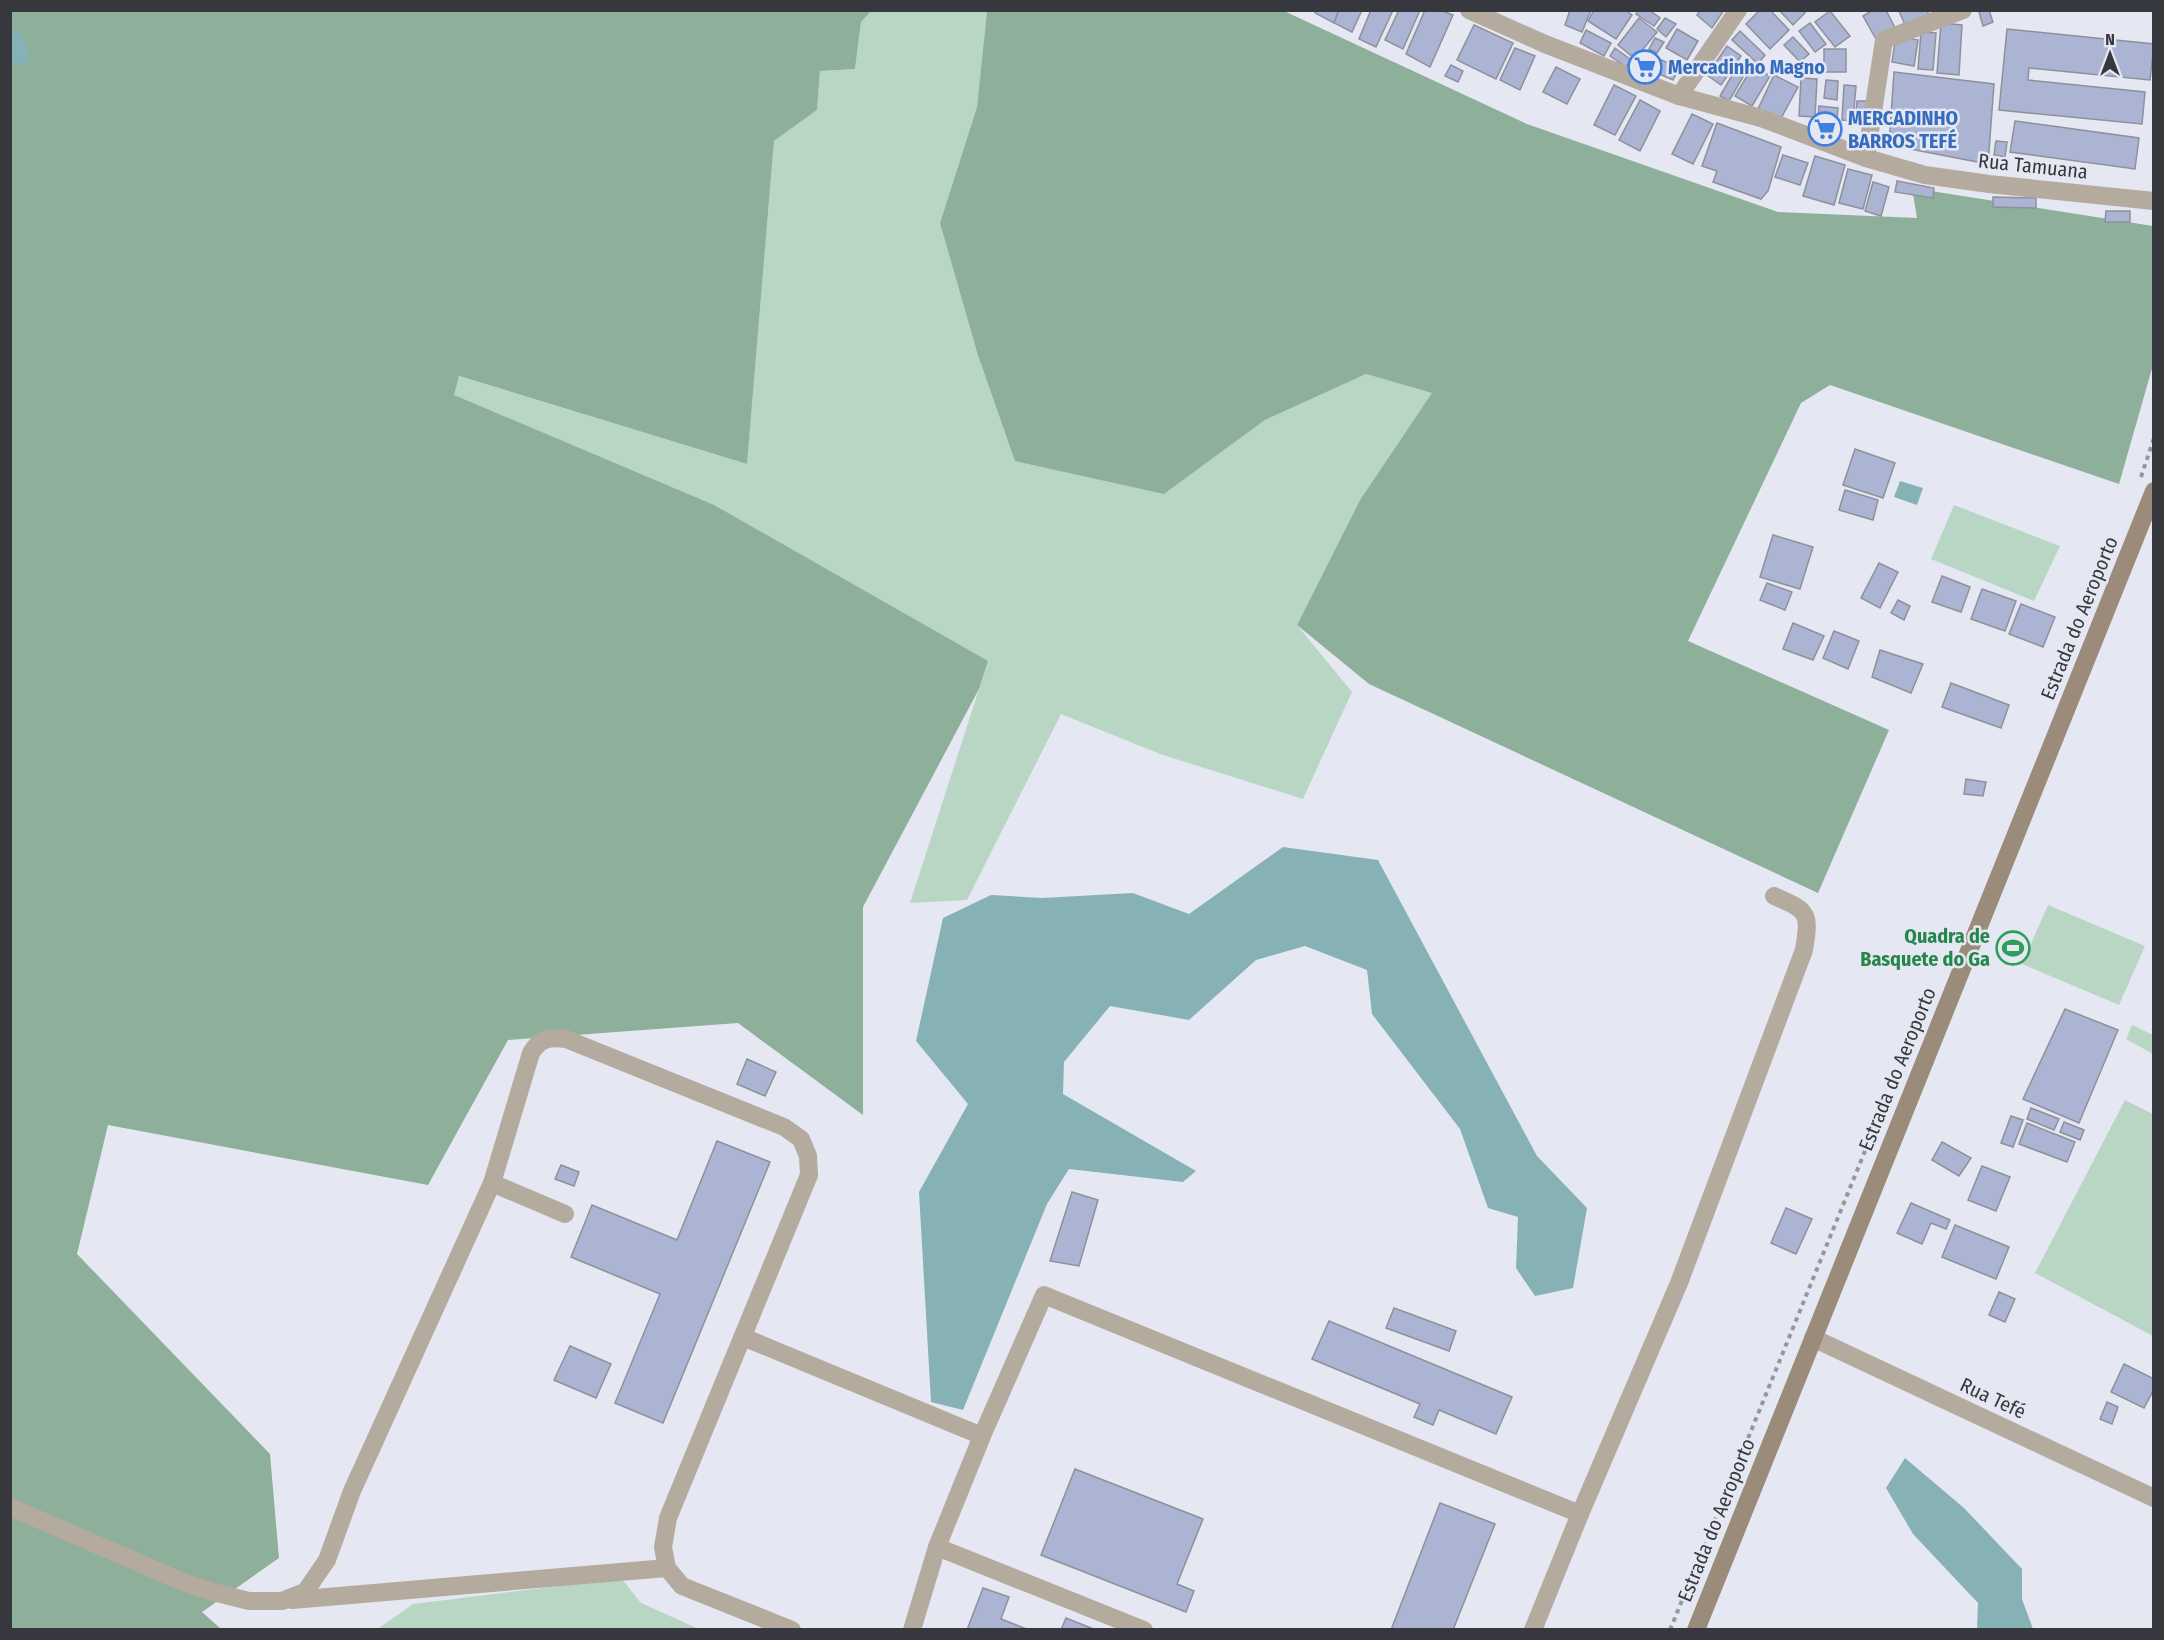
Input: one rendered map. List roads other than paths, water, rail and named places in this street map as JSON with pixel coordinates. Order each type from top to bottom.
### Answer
[{"type":"street","name":"Rua Tamuana","points":[[1469,10],[1545,44],[1679,96],[1761,118],[1866,158],[1925,175],[2154,201]]},
{"type":"street","points":[[1679,96],[1738,10]]},
{"type":"street","points":[[1866,158],[1884,40],[1963,10]]},
{"type":"street","name":"Estrada do Aeroporto","points":[[1696,1629],[2154,491]]},
{"type":"street","points":[[1533,1629],[1679,1283],[1804,950],[1808,927],[1806,915],[1797,906],[1774,896]]},
{"type":"street","points":[[282,1601],[305,1592],[327,1560],[352,1491],[492,1183],[531,1053],[536,1045],[550,1037],[566,1039],[784,1127],[801,1138],[808,1156],[809,1175],[669,1518],[663,1547],[667,1568],[682,1586],[792,1629]]},
{"type":"street","points":[[492,1183],[565,1214]]},
{"type":"street","points":[[912,1629],[937,1547],[1044,1294],[1580,1514]]},
{"type":"street","points":[[743,1337],[982,1436]]},
{"type":"street","name":"Rua Tefé","points":[[1813,1338],[2154,1498]]},
{"type":"street","points":[[10,1507],[183,1582],[249,1601],[282,1601],[667,1568]]},
{"type":"street","points":[[937,1547],[1144,1629]]},
{"type":"place","name":"Mercadinho Magno","points":[[1645,67]]},
{"type":"place","name":"MERCADINHO BARROS TEFÉ","points":[[1825,129]]},
{"type":"place","name":"Quadra de Basquete do Ga","points":[[2013,948]]}]
